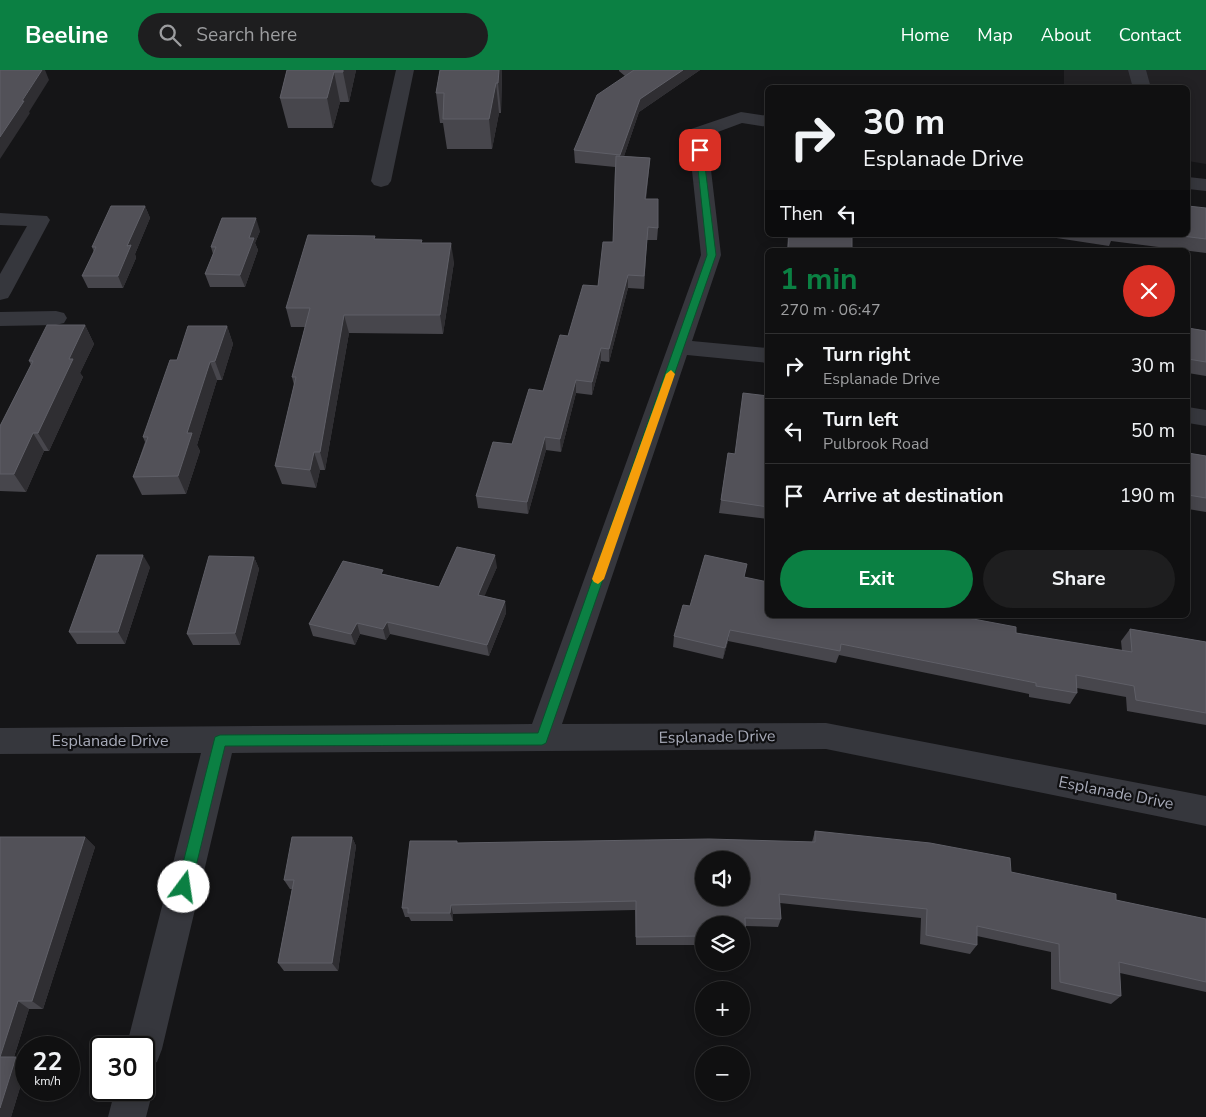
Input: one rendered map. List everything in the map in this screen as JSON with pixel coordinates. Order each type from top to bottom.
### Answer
[{"type":"street","points":[[381,181],[405,70]]},
{"type":"street","points":[[1137,70],[1141,85]]},
{"type":"street","points":[[542,739],[712,255],[698,133],[741,117],[765,121]]},
{"type":"street","points":[[1190,182],[1206,185]]},
{"type":"street","points":[[0,220],[40,220],[0,293]]},
{"type":"street","points":[[0,319],[56,318]]},
{"type":"street","points":[[680,347],[765,356]]},
{"type":"street","points":[[1190,416],[1206,418]]},
{"type":"street","name":"Esplanade Drive","points":[[0,741],[826,736],[1206,811]]},
{"type":"street","points":[[147,1036],[220,740]]},
{"type":"street","points":[[127,1117],[131,1101]]},
{"type":"shaded area","points":[[1064,70],[1206,70],[1206,164],[1190,161],[1190,85],[1064,85]]},
{"type":"building","points":[[0,70],[42,70],[0,137]]},
{"type":"building","points":[[287,70],[343,70],[343,72],[334,72],[327,98],[280,98]]},
{"type":"building","points":[[440,70],[499,70],[498,83],[496,83],[489,119],[443,119],[444,93],[436,93]]},
{"type":"building","points":[[634,70],[683,70],[640,99],[620,155],[574,150],[597,95]]},
{"type":"building","points":[[616,156],[650,158],[645,199],[658,199],[658,228],[648,227],[644,276],[628,275],[609,349],[601,348],[592,382],[576,380],[560,439],[545,437],[527,502],[476,496],[493,442],[512,444],[529,389],[543,391],[560,335],[568,336],[583,285],[598,286],[603,242],[613,242]]},
{"type":"building","points":[[111,206],[145,206],[127,246],[131,245],[118,276],[82,276],[96,247],[92,247]]},
{"type":"building","points":[[1190,206],[1206,208],[1206,239],[1190,237]]},
{"type":"building","points":[[222,218],[256,218],[249,238],[254,238],[240,275],[205,274],[216,247],[211,247]]},
{"type":"building","points":[[308,235],[375,236],[374,239],[422,240],[421,243],[451,243],[440,315],[344,315],[320,452],[314,452],[310,470],[275,466],[296,377],[292,377],[310,308],[286,308]]},
{"type":"building","points":[[789,237],[852,237],[852,248],[788,248]]},
{"type":"building","points":[[47,325],[85,325],[69,359],[73,359],[38,433],[33,433],[14,474],[0,474],[0,426],[33,361],[29,361]]},
{"type":"building","points":[[188,326],[227,326],[215,361],[210,362],[187,433],[192,433],[178,476],[133,477],[148,437],[143,437],[170,360],[177,360]]},
{"type":"building","points":[[1190,328],[1206,331],[1206,362],[1190,359]]},
{"type":"building","points":[[743,393],[765,396],[765,507],[721,500],[728,453],[735,454]]},
{"type":"building","points":[[1190,453],[1206,456],[1206,498],[1190,495]]},
{"type":"building","points":[[457,547],[495,555],[478,595],[505,601],[487,645],[387,622],[383,629],[357,623],[351,634],[309,624],[343,561],[383,570],[381,574],[439,587]]},
{"type":"building","points":[[97,555],[143,555],[118,632],[69,632]]},
{"type":"building","points":[[705,555],[747,564],[744,577],[765,581],[765,618],[968,618],[1016,627],[1016,633],[1132,652],[1130,629],[1206,642],[1206,713],[1136,700],[1134,686],[1076,675],[1077,693],[841,644],[840,651],[730,630],[725,648],[674,636],[683,605],[690,606]]},
{"type":"building","points":[[209,556],[254,557],[235,633],[187,634]]},
{"type":"building","points":[[815,831],[930,843],[1010,858],[1011,872],[1116,894],[1116,900],[1206,919],[1206,982],[1119,962],[1121,996],[1060,982],[1059,944],[977,926],[977,945],[926,935],[927,909],[779,894],[781,919],[750,918],[750,916],[695,916],[695,936],[636,937],[636,901],[451,905],[450,913],[408,913],[408,908],[402,908],[410,841],[457,841],[457,843],[709,839],[815,842]]},
{"type":"building","points":[[0,837],[85,837],[32,1001],[18,1001],[0,1057]]},
{"type":"building","points":[[292,837],[352,837],[332,963],[278,963],[294,880],[284,880]]},
{"type":"building","points":[[0,1057],[15,1057],[15,1060],[0,1108]]},
{"type":"slow traffic","points":[[598,579],[671,374]]},
{"type":"route","points":[[184,887],[220,740],[542,739],[712,255],[700,150]]}]
